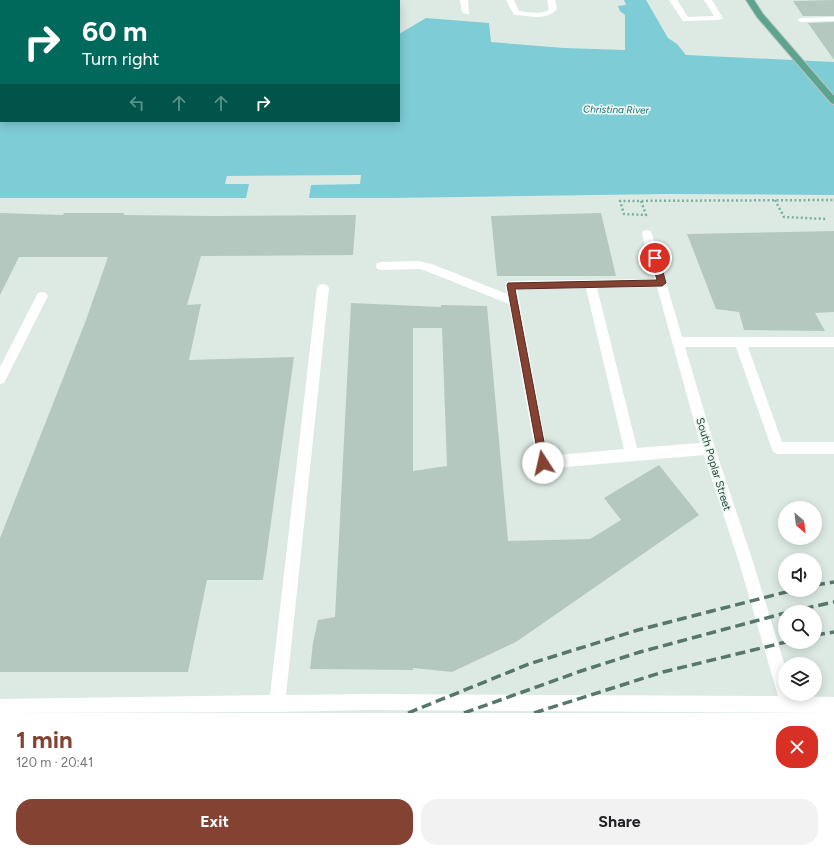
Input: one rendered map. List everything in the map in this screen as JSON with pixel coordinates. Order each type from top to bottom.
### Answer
[{"type":"main road","points":[[750,0],[760,15],[834,102]]},
{"type":"street","points":[[464,0],[466,12]]},
{"type":"street","points":[[510,0],[517,13],[538,15],[549,13],[554,9],[551,0]]},
{"type":"street","points":[[674,0],[686,19],[719,18],[708,0]]},
{"type":"street","points":[[801,20],[834,19]]},
{"type":"street","name":"South Poplar Street","points":[[647,234],[708,448],[746,562],[787,702]]},
{"type":"street","points":[[381,266],[419,265],[428,267],[514,301]]},
{"type":"street","points":[[662,283],[511,285],[543,463],[708,448]]},
{"type":"street","points":[[590,284],[632,455]]},
{"type":"street","points":[[277,704],[323,288]]},
{"type":"street","points":[[0,380],[42,296]]},
{"type":"street","points":[[678,342],[834,342]]},
{"type":"street","points":[[740,342],[778,448],[834,448]]},
{"type":"street","points":[[0,707],[277,704],[298,708],[368,702],[787,702],[834,705]]},
{"type":"path","points":[[774,200],[784,217],[828,219]]},
{"type":"path","points":[[641,201],[646,214],[624,214],[620,201],[834,200]]},
{"type":"water","name":"Christina River","points":[[624,0],[646,0],[668,38],[677,44],[686,55],[834,62],[834,195],[667,194],[391,198],[0,198],[0,122],[400,122],[400,33],[426,18],[489,23],[491,42],[564,48],[625,50],[625,15],[620,11],[618,6],[626,5]]},
{"type":"pier","points":[[361,175],[360,184],[311,185],[309,198],[246,198],[249,184],[225,184],[227,176]]},
{"type":"building","points":[[834,0],[834,16],[803,16],[793,1]]},
{"type":"building","points":[[834,22],[834,60],[808,23]]},
{"type":"building","points":[[0,213],[63,215],[64,213],[124,213],[124,215],[211,216],[356,215],[353,255],[201,256],[187,305],[201,304],[189,360],[294,357],[263,580],[207,580],[188,672],[0,672],[0,538],[86,320],[108,257],[19,257],[0,295]]},
{"type":"building","points":[[601,213],[616,276],[497,276],[491,216]]},
{"type":"building","points":[[834,231],[834,312],[815,313],[825,331],[744,330],[739,312],[716,309],[687,234]]},
{"type":"building","points":[[351,303],[441,307],[441,305],[487,306],[508,541],[590,539],[621,520],[604,498],[659,465],[699,515],[516,642],[452,672],[413,668],[413,670],[310,669],[313,643],[318,620],[335,617]],"holes":[[[413,328],[442,328],[447,466],[413,471]]]},
{"type":"railway","points":[[822,584],[834,582]]},
{"type":"railway","points":[[408,713],[529,664],[638,630],[778,594]]},
{"type":"railway","points":[[820,605],[834,602]]},
{"type":"railway","points":[[464,713],[581,671],[640,652],[778,615]]},
{"type":"railway","points":[[822,634],[834,632]]},
{"type":"railway","points":[[534,713],[663,672],[778,644]]},
{"type":"route","points":[[543,463],[511,285],[662,283],[655,258]]}]
